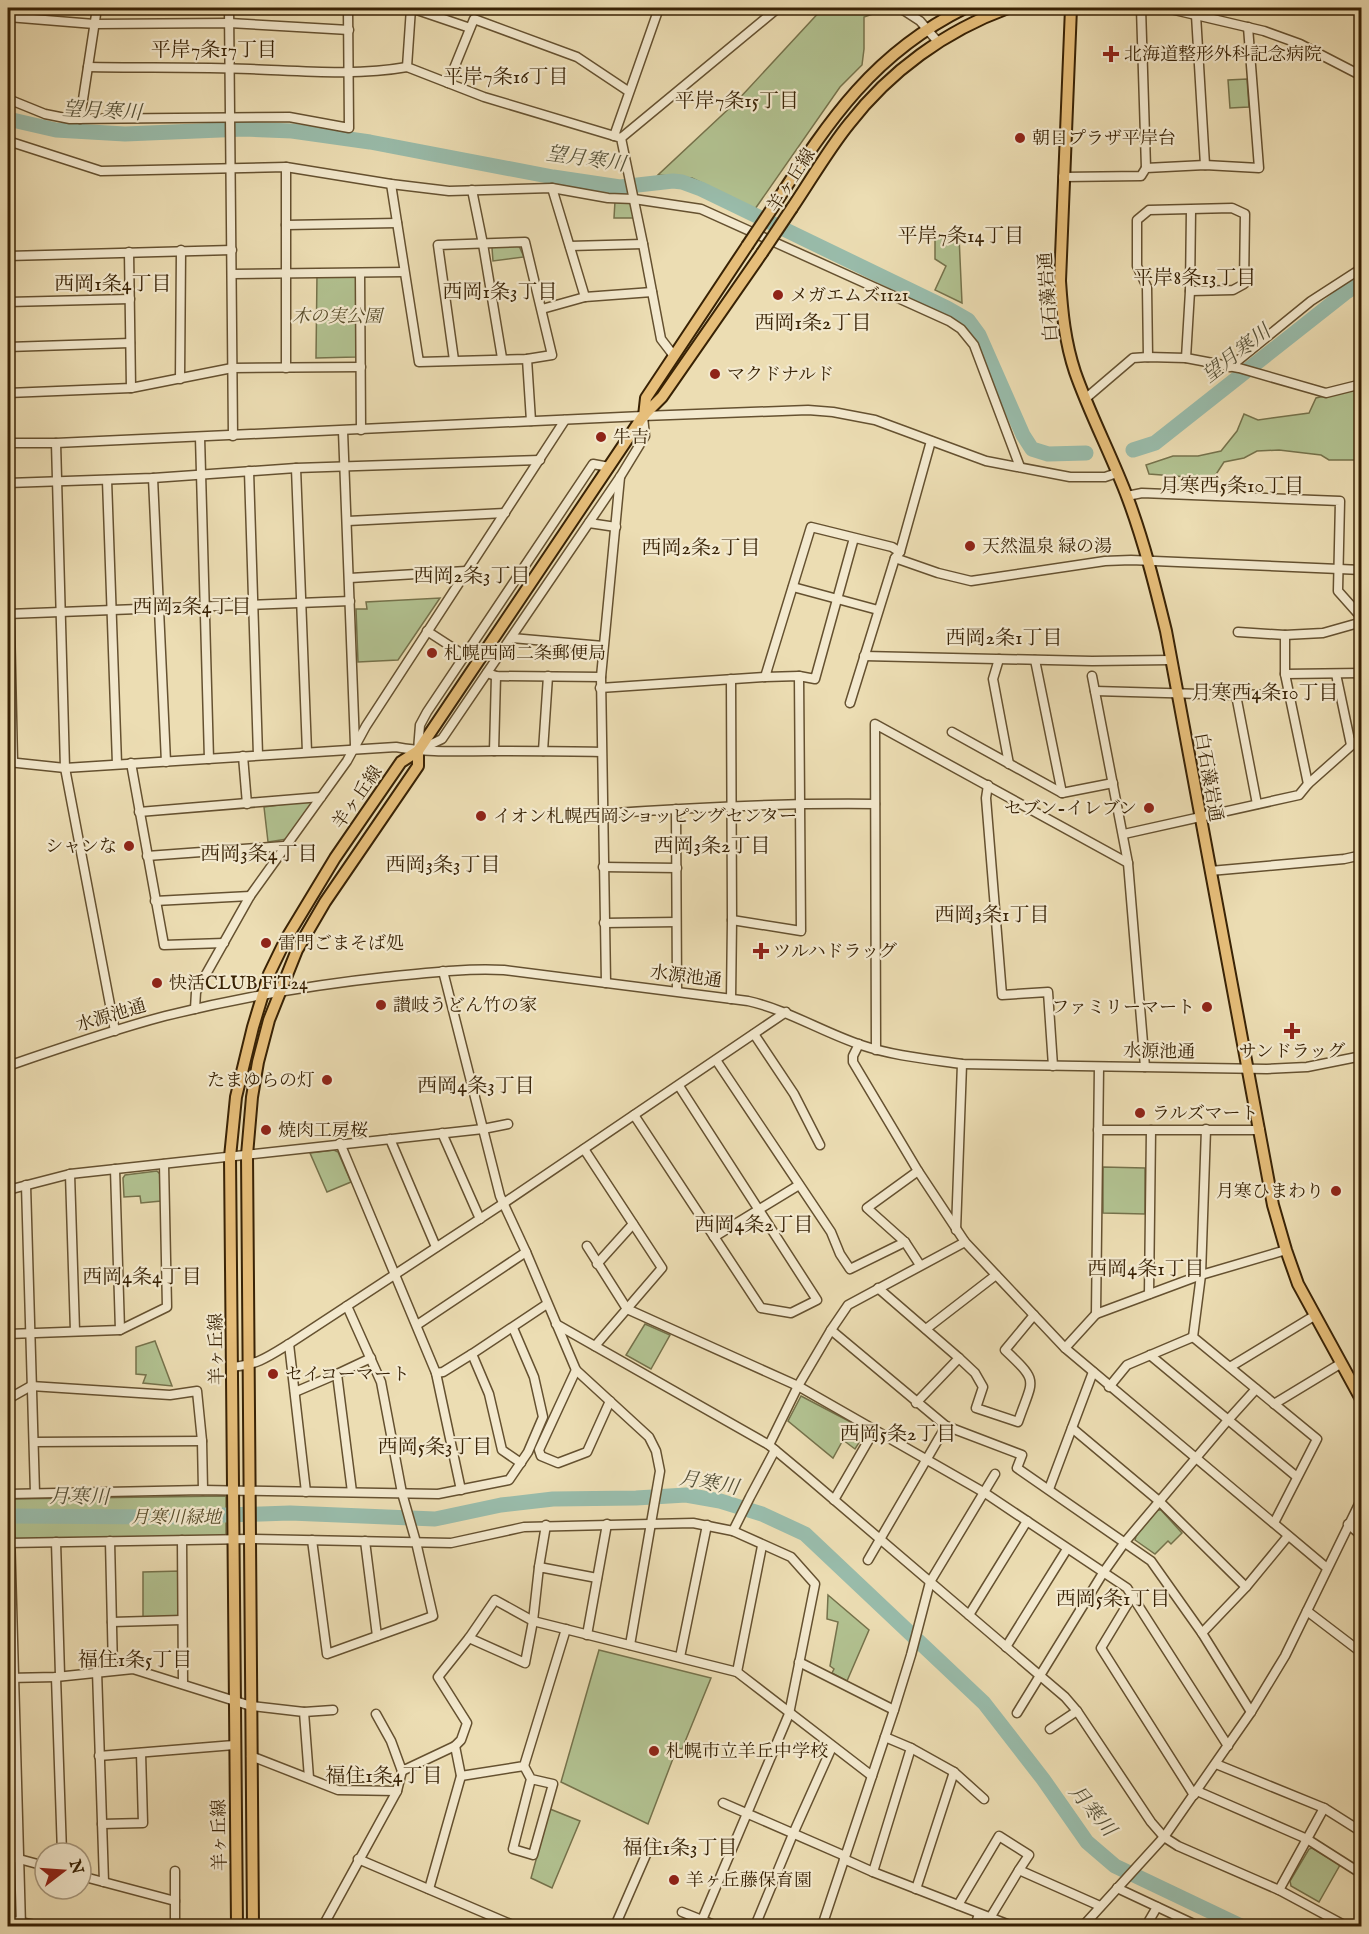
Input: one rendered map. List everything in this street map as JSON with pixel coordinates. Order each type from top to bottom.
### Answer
[{"type":"main road","name":"羊ヶ丘線","points":[[644,416],[646,398],[813,146],[847,100],[885,61],[926,29],[965,8]]},
{"type":"main road","name":"羊ヶ丘線","points":[[237,1926],[230,1156],[236,1097],[269,974],[286,939],[334,858],[401,762],[418,751],[609,466],[644,416],[662,397],[836,141],[861,109],[893,76],[938,42],[978,19],[1008,8]]},
{"type":"main road","name":"白石藻岩通","points":[[1071,8],[1060,281],[1062,313],[1070,355],[1085,399],[1127,496],[1149,562],[1171,660],[1273,1205],[1298,1284],[1362,1401]]},
{"type":"main road","name":"羊ヶ丘線","points":[[253,1926],[246,1155],[251,1107],[258,1062],[269,1020],[297,950],[325,902],[418,766],[418,751]]},
{"type":"street","points":[[80,119],[97,8]]},
{"type":"street","points":[[229,8],[233,436]]},
{"type":"street","points":[[8,99],[45,114],[70,119],[289,117],[349,128],[348,8]]},
{"type":"street","points":[[407,67],[411,8],[470,28]]},
{"type":"street","points":[[659,8],[628,91],[617,137],[634,197],[661,339],[674,356]]},
{"type":"street","points":[[617,137],[778,8]]},
{"type":"street","points":[[900,8],[916,17],[938,42]]},
{"type":"street","points":[[1063,177],[1141,176],[1146,168],[1141,8]]},
{"type":"street","points":[[1166,8],[1248,27],[1299,44],[1362,76]]},
{"type":"street","points":[[1196,15],[1205,165]]},
{"type":"street","points":[[8,16],[94,24],[229,23],[348,30]]},
{"type":"street","points":[[448,84],[474,19],[577,57],[628,91]]},
{"type":"street","points":[[1146,168],[1205,165],[1259,168],[1248,27]]},
{"type":"street","points":[[88,67],[348,73],[377,72],[407,67],[448,84],[617,137]]},
{"type":"street","points":[[8,141],[101,171],[286,167],[450,191],[552,188],[609,198],[634,197],[701,209],[949,321],[961,329],[974,345],[1020,467]]},
{"type":"street","points":[[286,167],[286,368]]},
{"type":"street","points":[[391,184],[419,362],[552,355],[525,242],[438,245],[454,360]]},
{"type":"street","points":[[552,188],[585,297]]},
{"type":"street","points":[[472,190],[502,358]]},
{"type":"street","points":[[1148,357],[1147,287],[1137,266],[1137,219],[1149,210],[1232,208],[1245,214],[1244,284],[1233,290],[1190,291]]},
{"type":"street","points":[[1186,358],[1191,210]]},
{"type":"street","points":[[286,225],[397,223]]},
{"type":"street","points":[[570,246],[644,244]]},
{"type":"street","points":[[180,379],[181,250]]},
{"type":"street","points":[[8,256],[232,250]]},
{"type":"street","points":[[129,252],[131,388]]},
{"type":"street","points":[[1234,368],[1311,301],[1362,268]]},
{"type":"street","points":[[232,274],[404,272]]},
{"type":"street","points":[[360,273],[361,430]]},
{"type":"street","points":[[542,309],[585,297],[652,292]]},
{"type":"street","points":[[8,302],[130,299]]},
{"type":"street","points":[[8,347],[130,343]]},
{"type":"street","points":[[1085,399],[1133,358],[1148,357],[1186,358],[1234,368],[1326,393],[1362,384]]},
{"type":"street","points":[[527,358],[531,422]]},
{"type":"street","points":[[8,393],[131,388],[232,368],[361,367]]},
{"type":"street","points":[[8,443],[233,436],[644,416],[808,411],[833,412],[875,420],[986,461],[1070,477],[1105,477],[1117,473]]},
{"type":"street","points":[[418,751],[442,740],[491,675],[512,638],[645,436],[644,416]]},
{"type":"street","points":[[195,1009],[196,992],[250,896],[355,749],[366,726],[565,420]]},
{"type":"street","points":[[343,431],[355,749]]},
{"type":"street","points":[[200,437],[209,759]]},
{"type":"street","points":[[850,703],[931,441]]},
{"type":"street","points":[[56,443],[65,768],[115,1031]]},
{"type":"street","points":[[8,483],[153,478],[297,468],[540,460]]},
{"type":"street","points":[[418,751],[418,736],[424,719],[464,655],[593,464],[609,466]]},
{"type":"street","points":[[297,468],[307,752]]},
{"type":"street","points":[[249,471],[258,756]]},
{"type":"street","points":[[606,983],[600,688],[620,477]]},
{"type":"street","points":[[153,478],[166,762]]},
{"type":"street","points":[[107,480],[117,764]]},
{"type":"street","points":[[1127,496],[1142,493],[1340,501],[1338,591],[1362,620],[1323,633],[1238,632]]},
{"type":"street","points":[[348,521],[505,513]]},
{"type":"street","points":[[589,523],[616,527]]},
{"type":"street","points":[[765,676],[810,527],[892,547],[897,555],[938,573],[971,581],[1105,561],[1362,570]]},
{"type":"street","points":[[8,531],[10,762],[65,768],[396,747],[418,751],[601,752]]},
{"type":"street","points":[[600,688],[765,676],[799,676],[815,679],[854,538]]},
{"type":"street","points":[[350,578],[466,571]]},
{"type":"street","points":[[793,587],[878,610]]},
{"type":"street","points":[[9,614],[350,601]]},
{"type":"street","points":[[428,631],[464,655]]},
{"type":"street","points":[[1285,634],[1285,674],[1308,784]]},
{"type":"street","points":[[512,638],[603,646]]},
{"type":"street","points":[[864,656],[1171,660]]},
{"type":"street","points":[[999,659],[993,679],[1009,764]]},
{"type":"street","points":[[1035,660],[1062,793]]},
{"type":"street","points":[[1285,674],[1362,673]]},
{"type":"street","points":[[1336,674],[1351,745]]},
{"type":"street","points":[[491,675],[601,677]]},
{"type":"street","points":[[491,675],[494,751]]},
{"type":"street","points":[[543,750],[548,676]]},
{"type":"street","points":[[732,920],[801,932],[799,676]]},
{"type":"street","points":[[1092,676],[1128,863],[1145,1067]]},
{"type":"street","points":[[730,999],[731,679]]},
{"type":"street","points":[[1095,691],[1236,695],[1289,694]]},
{"type":"street","points":[[1236,695],[1257,804]]},
{"type":"street","points":[[876,1050],[875,724],[1128,863]]},
{"type":"street","points":[[952,732],[1062,793],[1113,783]]},
{"type":"street","points":[[1124,834],[1299,795],[1308,784],[1362,736]]},
{"type":"street","points":[[243,756],[247,804]]},
{"type":"street","points":[[131,763],[164,945],[224,943]]},
{"type":"street","points":[[988,785],[986,798],[1002,995],[1048,992],[1053,1066]]},
{"type":"street","points":[[139,812],[321,797]]},
{"type":"street","points":[[602,813],[731,805],[876,804]]},
{"type":"street","points":[[676,809],[677,991]]},
{"type":"street","points":[[147,856],[285,846]]},
{"type":"street","points":[[1210,871],[1344,860],[1362,855]]},
{"type":"street","points":[[603,867],[677,868]]},
{"type":"street","points":[[155,901],[250,896]]},
{"type":"street","points":[[604,923],[676,922]]},
{"type":"street","name":"水源池通","points":[[8,1066],[115,1031],[195,1009],[329,984],[473,969],[504,970],[677,991],[767,1005],[876,1050],[962,1064],[1248,1069],[1307,1067],[1362,1056]]},
{"type":"street","points":[[443,971],[500,1196],[576,1370],[649,1437],[656,1451],[660,1471],[659,1483],[630,1645]]},
{"type":"street","points":[[232,1367],[248,1366],[259,1362],[289,1344],[504,1203],[786,1012]]},
{"type":"street","points":[[754,1034],[794,1094],[820,1145]]},
{"type":"street","points":[[859,1044],[853,1056],[853,1062],[918,1171],[965,1242],[1065,1348],[1327,1568]]},
{"type":"street","points":[[716,1060],[831,1232],[840,1254],[850,1269],[905,1242]]},
{"type":"street","points":[[956,1230],[962,1064]]},
{"type":"street","points":[[1096,1314],[1099,1067]]},
{"type":"street","points":[[634,1115],[761,1308],[791,1314],[818,1300],[679,1086]]},
{"type":"street","points":[[8,1190],[70,1174],[483,1129],[508,1124]]},
{"type":"street","points":[[1193,1337],[1201,1275],[1206,1129]]},
{"type":"street","points":[[1098,1130],[1260,1130]]},
{"type":"street","points":[[1149,1294],[1151,1130]]},
{"type":"street","points":[[442,1133],[480,1219]]},
{"type":"street","points":[[390,1139],[436,1247]]},
{"type":"street","points":[[340,1143],[436,1373],[461,1490]]},
{"type":"street","points":[[584,1149],[662,1268],[595,1346]]},
{"type":"street","points":[[8,1334],[120,1330],[167,1307],[164,1164]]},
{"type":"street","points":[[115,1169],[120,1330]]},
{"type":"street","points":[[918,1171],[867,1208],[905,1242],[920,1265]]},
{"type":"street","points":[[70,1174],[75,1331]]},
{"type":"street","points":[[26,1185],[35,1493]]},
{"type":"street","points":[[714,1237],[799,1185]]},
{"type":"street","points":[[597,1263],[633,1224]]},
{"type":"street","points":[[733,1531],[798,1386],[848,1305],[965,1242]]},
{"type":"street","points":[[587,1246],[627,1309],[798,1386],[985,1493],[1127,1588],[1228,1746]]},
{"type":"street","points":[[1065,1348],[1096,1314],[1201,1275],[1286,1250]]},
{"type":"street","points":[[417,1325],[526,1252]]},
{"type":"street","points":[[926,1329],[996,1275]]},
{"type":"street","points":[[878,1288],[975,1373],[983,1387],[976,1408],[1018,1422],[1032,1382],[1028,1372],[1005,1350],[1034,1315]]},
{"type":"street","points":[[436,1373],[443,1372],[472,1354],[547,1304]]},
{"type":"street","points":[[312,1540],[327,1654],[433,1616],[403,1496],[381,1382],[347,1306]]},
{"type":"street","points":[[1230,1367],[1314,1316]]},
{"type":"street","points":[[556,1324],[772,1448],[834,1500],[1065,1697],[1077,1711],[1151,1822],[1164,1837],[1178,1846],[1279,1890],[1346,1926]]},
{"type":"street","points":[[8,1497],[35,1493],[203,1490],[234,1496],[352,1492],[403,1496],[438,1494],[509,1480],[528,1452],[543,1417],[534,1377],[513,1328]]},
{"type":"street","points":[[831,1330],[946,1426],[1022,1455],[1017,1468],[1151,1561],[1202,1634],[1251,1712]]},
{"type":"street","points":[[1109,1386],[1127,1365],[1193,1337]]},
{"type":"street","points":[[1193,1337],[1317,1439],[1274,1523]]},
{"type":"street","points":[[289,1344],[306,1492]]},
{"type":"street","points":[[472,1354],[489,1394],[502,1450],[520,1463]]},
{"type":"street","points":[[1150,1355],[1297,1477]]},
{"type":"street","points":[[295,1392],[371,1358]]},
{"type":"street","points":[[916,1403],[959,1358]]},
{"type":"street","points":[[1274,1404],[1340,1364]]},
{"type":"street","points":[[576,1370],[538,1450],[541,1456],[558,1463],[586,1452],[610,1401]]},
{"type":"street","points":[[1049,1489],[1093,1372]]},
{"type":"street","points":[[337,1374],[352,1492]]},
{"type":"street","points":[[8,1399],[31,1386],[170,1395],[197,1391],[202,1440],[203,1490]]},
{"type":"street","points":[[1017,1713],[1103,1573],[1125,1542],[1256,1389]]},
{"type":"street","points":[[868,1560],[946,1426]]},
{"type":"street","points":[[1072,1428],[1159,1501],[1246,1587]]},
{"type":"street","points":[[834,1500],[874,1429]]},
{"type":"street","points":[[34,1442],[202,1440]]},
{"type":"street","points":[[8,1461],[12,1749],[18,1797],[21,1925]]},
{"type":"street","points":[[822,1926],[894,1710],[930,1582],[995,1474]]},
{"type":"street","points":[[1083,1926],[1164,1837],[1251,1712],[1285,1656],[1362,1498]]},
{"type":"street","points":[[9,1543],[182,1540],[250,1536],[312,1540],[451,1542],[524,1527],[607,1524],[652,1519],[707,1525],[733,1531],[762,1546],[791,1557],[815,1584],[789,1714],[702,1920]]},
{"type":"street","points":[[969,1615],[1027,1521]]},
{"type":"street","points":[[587,1635],[607,1524]]},
{"type":"street","points":[[1348,1524],[1362,1536]]},
{"type":"street","points":[[680,1657],[707,1525]]},
{"type":"street","points":[[469,1638],[525,1663],[546,1526]]},
{"type":"street","points":[[1202,1634],[1246,1587],[1288,1536]]},
{"type":"street","points":[[182,1540],[183,1684]]},
{"type":"street","points":[[110,1541],[113,1670]]},
{"type":"street","points":[[365,1541],[377,1636]]},
{"type":"street","points":[[56,1542],[62,1841]]},
{"type":"street","points":[[737,1672],[762,1546]]},
{"type":"street","points":[[1006,1647],[1067,1549]]},
{"type":"street","points":[[540,1567],[597,1578]]},
{"type":"street","points":[[1133,1595],[1101,1648],[1195,1793],[1307,1839],[1362,1874]]},
{"type":"street","points":[[402,1771],[455,1746],[460,1740],[467,1723],[438,1677],[495,1600],[533,1621],[737,1672],[872,1776]]},
{"type":"street","points":[[1307,1611],[1362,1653]]},
{"type":"street","points":[[112,1622],[182,1620]]},
{"type":"street","points":[[531,1779],[553,1785],[533,1855],[513,1849],[531,1779],[524,1766],[566,1629]]},
{"type":"street","points":[[799,1662],[894,1710]]},
{"type":"street","points":[[11,1678],[133,1669],[251,1706],[304,1712],[333,1710]]},
{"type":"street","points":[[98,1671],[104,1882]]},
{"type":"street","points":[[1050,1729],[1077,1711]]},
{"type":"street","points":[[304,1712],[309,1778]]},
{"type":"street","points":[[322,1926],[397,1791],[402,1771],[391,1741],[376,1713]]},
{"type":"street","points":[[885,1737],[911,1748],[954,1772],[984,1799]]},
{"type":"street","points":[[99,1756],[234,1745]]},
{"type":"street","points":[[429,1889],[461,1776],[455,1746]]},
{"type":"street","points":[[755,1926],[793,1833],[832,1747]]},
{"type":"street","points":[[873,1872],[911,1748]]},
{"type":"street","points":[[102,1824],[143,1822],[141,1753]]},
{"type":"street","points":[[251,1756],[338,1791],[397,1791]]},
{"type":"street","points":[[1216,1764],[1324,1808],[1362,1832]]},
{"type":"street","points":[[461,1776],[524,1766]]},
{"type":"street","points":[[916,1889],[954,1772]]},
{"type":"street","points":[[8,1798],[18,1797]]},
{"type":"street","points":[[723,1803],[793,1833],[873,1872],[1012,1926]]},
{"type":"street","points":[[1279,1890],[1324,1808]]},
{"type":"street","points":[[958,1905],[999,1836],[1029,1855],[990,1918]]},
{"type":"street","points":[[615,1926],[649,1848]]},
{"type":"street","points":[[8,1856],[33,1863]]},
{"type":"street","points":[[358,1859],[429,1889],[495,1923],[515,1926]]},
{"type":"street","points":[[1019,1870],[1100,1906]]},
{"type":"street","points":[[175,1871],[175,1926]]},
{"type":"street","points":[[93,1879],[175,1901]]},
{"type":"street","points":[[1119,1886],[1198,1926]]},
{"type":"street","points":[[1146,1926],[1157,1907]]},
{"type":"street","points":[[682,1912],[717,1926]]},
{"type":"street","points":[[975,1926],[979,1914]]},
{"type":"street","points":[[8,1920],[21,1925],[41,1926]]},
{"type":"green space","points":[[823,8],[874,8],[873,14],[864,17],[862,65],[840,87],[755,209],[692,178],[658,175],[736,102]]},
{"type":"green space","points":[[1247,79],[1249,107],[1230,108],[1228,80]]},
{"type":"green space","points":[[631,200],[636,218],[614,218],[615,201]]},
{"type":"green space","points":[[959,236],[962,303],[935,290],[946,266],[935,259],[935,237]]},
{"type":"green space","points":[[494,246],[519,246],[524,257],[493,261],[492,248]]},
{"type":"green space","name":"木の実公園","points":[[317,274],[354,274],[357,277],[359,355],[356,357],[316,358]]},
{"type":"green space","points":[[1361,387],[1361,460],[1329,460],[1321,455],[1279,450],[1257,451],[1244,458],[1224,462],[1213,479],[1149,474],[1146,465],[1173,456],[1198,456],[1221,451],[1237,431],[1244,414],[1258,420],[1309,413],[1316,398]]},
{"type":"green space","points":[[440,598],[398,660],[358,662],[356,609],[367,609],[366,602]]},
{"type":"green space","points":[[315,800],[287,839],[268,842],[264,807]]},
{"type":"green space","points":[[334,1150],[338,1152],[351,1182],[327,1192],[310,1153]]},
{"type":"green space","points":[[1103,1167],[1145,1168],[1145,1214],[1103,1213]]},
{"type":"green space","points":[[157,1171],[160,1174],[161,1201],[141,1203],[140,1196],[124,1197],[123,1178],[125,1175]]},
{"type":"green space","points":[[645,1324],[670,1335],[651,1369],[626,1355]]},
{"type":"green space","points":[[155,1341],[172,1386],[143,1383],[146,1375],[136,1374],[136,1347]]},
{"type":"green space","points":[[801,1396],[864,1429],[865,1433],[855,1449],[843,1440],[833,1458],[788,1421]]},
{"type":"green space","name":"月寒川緑地","points":[[226,1496],[226,1537],[8,1540],[8,1499]]},
{"type":"green space","points":[[1157,1510],[1161,1510],[1182,1533],[1171,1544],[1168,1541],[1155,1554],[1135,1540]]},
{"type":"green space","points":[[181,1571],[181,1613],[178,1616],[143,1618],[143,1572]]},
{"type":"green space","points":[[828,1595],[869,1630],[847,1681],[832,1673],[834,1669],[830,1666],[838,1622],[827,1619]]},
{"type":"green space","points":[[599,1650],[711,1678],[682,1749],[677,1748],[648,1824],[561,1782]]},
{"type":"green space","points":[[550,1809],[580,1821],[552,1888],[531,1878]]},
{"type":"green space","points":[[1312,1848],[1340,1865],[1319,1902],[1291,1886],[1290,1881],[1309,1849]]},
{"type":"waterway","name":"望月寒川","points":[[8,119],[56,130],[125,134],[244,129],[292,131],[370,142],[553,177],[620,187],[682,182],[701,189],[968,320],[979,335],[1023,435],[1032,449],[1048,454],[1086,453]]},
{"type":"waterway","name":"望月寒川","points":[[1133,450],[1155,443],[1362,282]]},
{"type":"waterway","name":"月寒川","points":[[8,1516],[166,1517],[290,1513],[435,1519],[501,1505],[553,1499],[686,1495],[720,1501],[762,1514],[805,1534],[984,1703],[1043,1779],[1087,1842],[1115,1866],[1241,1926]]},
{"type":"place","name":"北海道整形外科記念病院","points":[[1111,54]]},
{"type":"place","name":"朝日プラザ平岸台","points":[[1020,138]]},
{"type":"place","name":"メガエムズ1121","points":[[778,295]]},
{"type":"place","name":"マクドナルド","points":[[715,374]]},
{"type":"place","name":"牛吉","points":[[601,437]]},
{"type":"place","name":"天然温泉 緑の湯","points":[[970,546]]},
{"type":"place","name":"札幌西岡二条郵便局","points":[[432,653]]},
{"type":"place","name":"セブン-イレブン","points":[[1149,808]]},
{"type":"place","name":"イオン札幌西岡ショッピングセンター","points":[[481,816]]},
{"type":"place","name":"シャンな","points":[[129,846]]},
{"type":"place","name":"雷門ごまそば処","points":[[266,943]]},
{"type":"place","name":"ツルハドラッグ","points":[[761,951]]},
{"type":"place","name":"快活CLUB FiT24","points":[[157,983]]},
{"type":"place","name":"讃岐うどん竹の家","points":[[381,1005]]},
{"type":"place","name":"ファミリーマート","points":[[1207,1007]]},
{"type":"place","name":"サンドラッグ","points":[[1292,1031]]},
{"type":"place","name":"たまゆらの灯","points":[[327,1080]]},
{"type":"place","name":"ラルズマート","points":[[1140,1113]]},
{"type":"place","name":"焼肉工房桜","points":[[266,1130]]},
{"type":"place","name":"月寒ひまわり","points":[[1336,1191]]},
{"type":"place","name":"セイコーマート","points":[[273,1374]]},
{"type":"place","name":"札幌市立羊丘中学校","points":[[654,1751]]},
{"type":"place","name":"羊ヶ丘藤保育園","points":[[674,1880]]},
{"type":"district","name":"平岸7条17丁目","points":[[214,49]]},
{"type":"district","name":"平岸7条16丁目","points":[[506,76]]},
{"type":"district","name":"平岸7条15丁目","points":[[737,100]]},
{"type":"district","name":"平岸7条14丁目","points":[[961,235]]},
{"type":"district","name":"平岸8条13丁目","points":[[1195,277]]},
{"type":"district","name":"西岡1条4丁目","points":[[113,283]]},
{"type":"district","name":"西岡1条3丁目","points":[[500,291]]},
{"type":"district","name":"西岡1条2丁目","points":[[813,322]]},
{"type":"district","name":"月寒西5条10丁目","points":[[1232,485]]},
{"type":"district","name":"西岡2条2丁目","points":[[701,547]]},
{"type":"district","name":"西岡2条3丁目","points":[[472,575]]},
{"type":"district","name":"西岡2条4丁目","points":[[192,606]]},
{"type":"district","name":"西岡2条1丁目","points":[[1004,637]]},
{"type":"district","name":"月寒西4条10丁目","points":[[1265,692]]},
{"type":"district","name":"西岡3条2丁目","points":[[712,845]]},
{"type":"district","name":"西岡3条4丁目","points":[[259,853]]},
{"type":"district","name":"西岡3条3丁目","points":[[443,864]]},
{"type":"district","name":"西岡3条1丁目","points":[[992,914]]},
{"type":"district","name":"西岡4条3丁目","points":[[476,1085]]},
{"type":"district","name":"西岡4条2丁目","points":[[754,1224]]},
{"type":"district","name":"西岡4条1丁目","points":[[1146,1268]]},
{"type":"district","name":"西岡4条4丁目","points":[[142,1276]]},
{"type":"district","name":"西岡5条2丁目","points":[[898,1433]]},
{"type":"district","name":"西岡5条3丁目","points":[[435,1446]]},
{"type":"district","name":"西岡5条1丁目","points":[[1113,1598]]},
{"type":"district","name":"福住1条5丁目","points":[[135,1659]]},
{"type":"district","name":"福住1条4丁目","points":[[384,1775]]},
{"type":"district","name":"福住1条3丁目","points":[[680,1847]]}]
